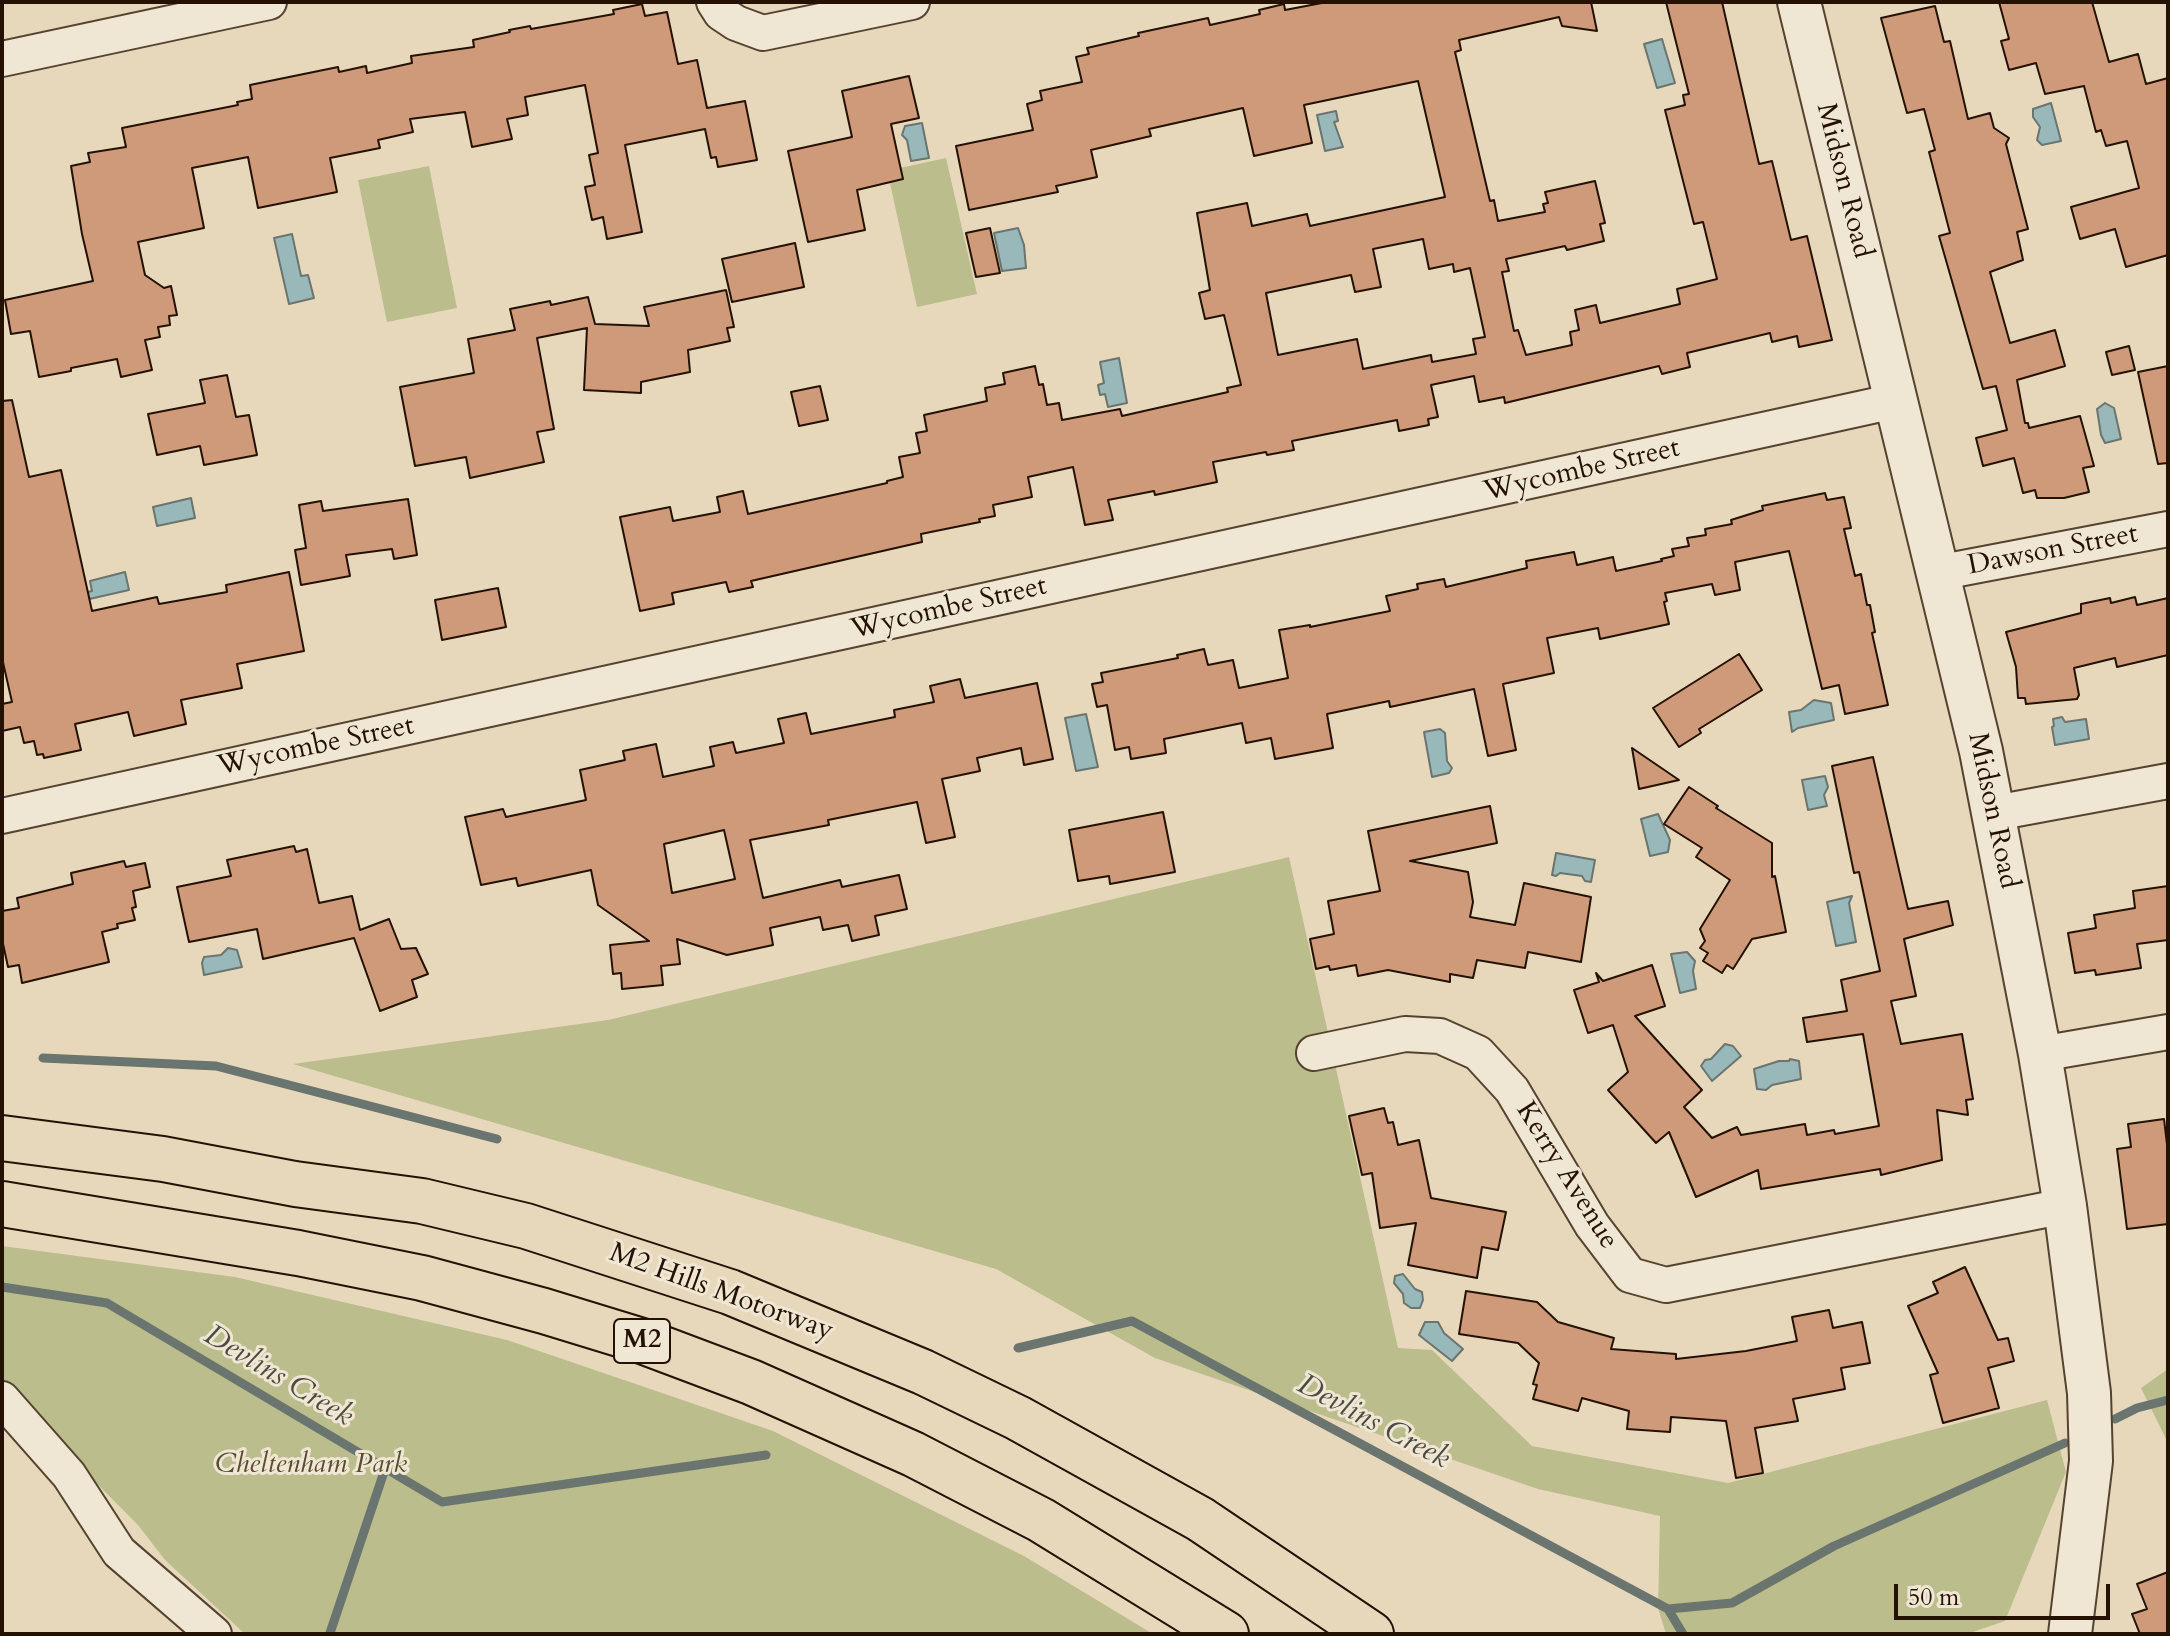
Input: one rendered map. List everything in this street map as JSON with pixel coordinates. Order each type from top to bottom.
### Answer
[{"type":"highway","name":"M2 Hills Motorway","points":[[2,1138],[163,1159],[295,1184],[422,1201],[526,1226],[730,1292],[923,1372],[1031,1425],[1200,1519],[1371,1634]]},
{"type":"highway","name":"M2","points":[[2,1204],[298,1253],[422,1278],[642,1341],[751,1382],[913,1454],[1041,1520],[1226,1634]]},
{"type":"street","points":[[2,59],[269,2]]},
{"type":"street","points":[[714,2],[721,13],[736,23],[763,33],[912,2]]},
{"type":"street","name":"Midson Road","points":[[1799,2],[1995,813],[2040,1054],[2065,1206],[2089,1393],[2091,1461],[2070,1634]]},
{"type":"street","name":"Wycombe Street","points":[[2,816],[1895,401]]},
{"type":"street","name":"Dawson Street","points":[[1937,573],[2168,529]]},
{"type":"street","points":[[1995,813],[2168,781]]},
{"type":"street","points":[[2040,1054],[2168,1032]]},
{"type":"street","name":"Kerry Avenue","points":[[1314,1053],[1405,1034],[1440,1036],[1478,1053],[1512,1090],[1592,1225],[1630,1275],[1666,1285],[2065,1206]]},
{"type":"street","points":[[2,1399],[69,1475],[119,1552],[214,1634]]},
{"type":"green space","points":[[946,158],[977,294],[917,307],[890,183],[902,179],[900,168]]},
{"type":"green space","points":[[429,166],[457,308],[387,322],[358,180]]},
{"type":"green space","points":[[1289,857],[1398,1348],[1432,1350],[1532,1446],[1728,1483],[2047,1400],[2066,1472],[2005,1621],[1967,1634],[1666,1634],[1658,1608],[1660,1516],[1538,1489],[1155,1358],[996,1269],[293,1064],[608,1020]]},
{"type":"green space","name":"Cheltenham Park","points":[[2,1246],[235,1277],[507,1340],[773,1431],[1024,1556],[1153,1634],[245,1634],[165,1560],[138,1525],[2,1388]]},
{"type":"green space","points":[[2168,1369],[2168,1443],[2141,1388]]},
{"type":"water","points":[[1662,39],[1675,83],[1657,88],[1644,44]]},
{"type":"water","points":[[2051,103],[2061,141],[2042,145],[2037,140],[2040,127],[2033,117],[2033,109]]},
{"type":"water","points":[[1336,111],[1338,121],[1334,122],[1343,147],[1325,151],[1317,115]]},
{"type":"water","points":[[922,123],[929,158],[911,161],[907,140],[902,135],[905,126]]},
{"type":"water","points":[[1018,228],[1024,245],[1026,268],[1002,271],[994,233]]},
{"type":"water","points":[[292,234],[301,276],[308,275],[314,298],[289,304],[274,238]]},
{"type":"water","points":[[1119,358],[1127,403],[1108,407],[1105,394],[1100,395],[1098,385],[1104,383],[1100,362]]},
{"type":"water","points":[[2105,403],[2114,408],[2121,439],[2105,443],[2097,409]]},
{"type":"water","points":[[191,498],[195,518],[157,526],[153,507]]},
{"type":"water","points":[[125,572],[129,590],[85,600],[84,593],[92,591],[90,581]]},
{"type":"water","points":[[1814,700],[1831,703],[1834,720],[1792,732],[1789,712],[1801,710]]},
{"type":"water","points":[[1086,714],[1098,767],[1076,771],[1065,718]]},
{"type":"water","points":[[2062,717],[2065,722],[2086,719],[2089,739],[2055,745],[2053,719]]},
{"type":"water","points":[[1440,729],[1445,733],[1447,761],[1452,768],[1449,773],[1432,777],[1424,732]]},
{"type":"water","points":[[1825,776],[1827,806],[1808,810],[1802,780]]},
{"type":"water","points":[[1658,814],[1670,840],[1668,852],[1650,856],[1641,819]]},
{"type":"water","points":[[1556,853],[1595,860],[1591,882],[1585,881],[1582,876],[1552,875]]},
{"type":"water","points":[[1852,896],[1849,903],[1856,942],[1836,946],[1827,902]]},
{"type":"water","points":[[228,948],[237,950],[242,967],[204,975],[204,957],[221,955]]},
{"type":"water","points":[[1687,952],[1695,961],[1696,989],[1680,993],[1671,954]]},
{"type":"water","points":[[1725,1044],[1733,1046],[1741,1056],[1712,1081],[1701,1066]]},
{"type":"water","points":[[1790,1059],[1799,1061],[1801,1079],[1772,1085],[1766,1090],[1757,1089],[1754,1069]]},
{"type":"water","points":[[1403,1274],[1415,1289],[1422,1292],[1420,1308],[1411,1308],[1404,1303],[1403,1294],[1394,1283],[1395,1276]]},
{"type":"water","points":[[1425,1322],[1438,1322],[1444,1333],[1463,1349],[1452,1361],[1419,1335]]},
{"type":"building","points":[[1327,2],[1591,2],[1597,31],[1562,26],[1559,17],[1459,40],[1461,50],[1455,52],[1490,201],[1494,200],[1498,221],[1545,212],[1543,204],[1548,203],[1545,192],[1595,181],[1605,223],[1600,224],[1604,241],[1506,259],[1509,271],[1502,272],[1514,331],[1518,330],[1526,355],[1572,345],[1570,332],[1579,330],[1575,310],[1596,305],[1600,323],[1680,304],[1677,289],[1717,279],[1703,222],[1694,224],[1665,110],[1685,105],[1683,95],[1689,94],[1666,2],[1722,2],[1759,164],[1772,161],[1791,240],[1807,236],[1832,340],[1799,347],[1797,336],[1772,342],[1770,333],[1687,353],[1690,367],[1662,374],[1659,366],[1505,403],[1504,397],[1479,402],[1474,376],[1431,385],[1438,417],[1428,419],[1429,425],[1399,431],[1397,420],[1292,441],[1294,450],[1213,462],[1217,482],[1155,495],[1154,491],[1108,500],[1113,520],[1085,525],[1073,467],[1028,477],[1032,497],[993,505],[995,516],[979,519],[980,522],[921,534],[922,542],[751,581],[753,587],[729,592],[726,582],[672,593],[674,604],[640,611],[620,517],[670,507],[673,521],[720,512],[717,497],[743,491],[748,514],[887,483],[903,477],[899,457],[920,453],[916,433],[927,431],[924,415],[987,401],[985,388],[1005,384],[1003,373],[1035,366],[1047,405],[1059,403],[1062,420],[1120,409],[1122,416],[1228,392],[1227,388],[1241,385],[1224,315],[1205,319],[1199,293],[1210,290],[1197,213],[1247,203],[1252,226],[1307,214],[1310,226],[1445,197],[1418,81],[1304,105],[1312,143],[1254,156],[1243,108],[1149,129],[1151,136],[1091,150],[1097,177],[1056,186],[1058,192],[969,210],[956,146],[1033,130],[1027,104],[1042,100],[1040,91],[1082,82],[1076,57],[1089,54],[1087,48],[1208,18],[1210,25],[1260,14],[1259,10],[1284,4],[1285,10]],"holes":[[[1423,239],[1429,269],[1453,264],[1454,272],[1470,268],[1485,337],[1473,339],[1476,354],[1432,362],[1431,355],[1363,369],[1357,339],[1278,355],[1266,293],[1351,275],[1355,292],[1381,287],[1373,249]]]},
{"type":"building","points":[[1999,2],[2092,2],[2109,62],[2138,54],[2146,84],[2168,78],[2168,255],[2126,267],[2115,229],[2080,239],[2071,207],[2139,188],[2127,141],[2106,146],[2101,130],[2096,132],[2084,86],[2045,94],[2036,63],[2009,70],[2001,41],[2009,39]]},
{"type":"building","points":[[642,4],[645,16],[667,12],[678,64],[697,60],[707,108],[745,101],[757,160],[718,167],[716,157],[711,158],[705,129],[625,145],[642,232],[607,239],[603,217],[592,220],[585,187],[595,185],[589,155],[598,153],[585,85],[525,97],[528,115],[507,119],[512,139],[472,147],[465,112],[410,119],[413,132],[378,140],[380,148],[330,158],[337,192],[258,208],[248,157],[192,168],[204,228],[138,242],[145,275],[164,288],[171,286],[177,315],[169,316],[170,325],[158,327],[160,337],[145,340],[152,370],[121,377],[117,359],[39,377],[30,331],[11,334],[5,300],[93,281],[71,166],[90,162],[88,153],[126,147],[122,128],[238,105],[237,102],[252,99],[250,85],[338,67],[339,72],[366,66],[367,73],[412,63],[411,56],[474,47],[473,40],[509,30],[614,14],[613,10]]},
{"type":"building","points":[[1935,6],[1944,42],[1950,41],[1968,119],[1990,113],[1994,128],[2009,138],[2006,144],[2028,229],[2017,232],[2023,260],[1990,272],[2010,343],[2055,330],[2065,366],[2017,380],[2025,423],[2029,428],[2080,416],[2094,466],[2083,468],[2089,492],[2064,498],[2037,498],[2035,490],[2023,493],[2014,458],[1983,466],[1976,438],[2007,430],[1996,386],[1983,389],[1939,236],[1950,233],[1929,152],[1935,150],[1924,109],[1907,113],[1881,18]]},
{"type":"building","points":[[909,76],[919,118],[891,124],[903,179],[857,190],[865,230],[808,242],[788,151],[852,137],[842,91]]},
{"type":"building","points":[[990,228],[1000,273],[976,277],[966,233]]},
{"type":"building","points":[[795,243],[804,287],[732,302],[722,259]]},
{"type":"building","points":[[726,290],[734,327],[727,328],[730,341],[688,350],[690,372],[641,382],[641,393],[584,390],[587,328],[537,338],[554,429],[537,432],[544,462],[470,478],[466,457],[415,466],[400,387],[474,373],[468,339],[515,330],[510,309],[588,297],[595,324],[649,326],[644,307]]},
{"type":"building","points":[[2129,346],[2135,370],[2112,375],[2106,352]]},
{"type":"building","points":[[2168,366],[2168,463],[2158,464],[2138,372]]},
{"type":"building","points":[[227,375],[236,417],[249,415],[257,455],[204,465],[200,446],[157,455],[148,414],[205,403],[200,380]]},
{"type":"building","points":[[820,386],[828,420],[799,426],[791,392]]},
{"type":"building","points":[[12,400],[29,477],[61,470],[92,611],[157,597],[159,604],[227,592],[226,585],[289,572],[304,651],[237,664],[242,688],[181,700],[186,724],[134,736],[128,712],[75,724],[81,750],[44,758],[43,754],[37,755],[34,741],[24,743],[20,727],[2,731],[2,704],[12,702],[2,658],[2,401]]},
{"type":"building","points":[[1825,493],[1827,500],[1844,497],[1851,528],[1844,529],[1855,576],[1861,574],[1867,605],[1870,605],[1875,632],[1872,633],[1888,705],[1845,714],[1839,685],[1822,689],[1789,551],[1735,562],[1740,590],[1715,595],[1712,584],[1665,593],[1669,624],[1600,639],[1598,628],[1547,638],[1554,673],[1503,684],[1516,750],[1488,756],[1474,689],[1390,707],[1389,701],[1327,714],[1333,748],[1275,759],[1271,738],[1246,743],[1242,723],[1164,739],[1166,753],[1131,759],[1129,747],[1115,750],[1107,705],[1097,707],[1092,684],[1103,682],[1101,673],[1178,658],[1177,655],[1204,649],[1208,665],[1233,660],[1239,688],[1288,678],[1279,630],[1390,611],[1386,596],[1418,589],[1417,584],[1444,579],[1446,587],[1527,568],[1526,561],[1574,552],[1577,565],[1613,557],[1616,571],[1662,561],[1674,556],[1672,549],[1689,546],[1687,538],[1706,535],[1705,529],[1732,524],[1731,520],[1763,510],[1762,506]]},
{"type":"building","points":[[408,499],[417,555],[394,559],[392,549],[346,555],[350,576],[301,585],[295,550],[306,548],[299,505],[321,501],[323,511]]},
{"type":"building","points":[[498,588],[506,627],[442,640],[435,600]]},
{"type":"building","points":[[2135,597],[2137,605],[2168,598],[2168,655],[2117,667],[2115,658],[2074,668],[2077,699],[2026,704],[2025,698],[2018,698],[2016,667],[2006,632],[2081,613],[2081,604],[2110,598],[2111,603]]},
{"type":"building","points":[[1739,654],[1762,690],[1699,729],[1701,733],[1679,747],[1653,708]]},
{"type":"building","points":[[960,679],[965,698],[1037,683],[1053,759],[1024,765],[1021,748],[977,758],[980,771],[942,779],[955,837],[926,843],[917,802],[828,820],[829,825],[750,840],[763,898],[840,880],[842,887],[899,875],[907,909],[875,916],[879,935],[852,941],[848,925],[823,930],[820,917],[770,928],[773,945],[727,955],[677,939],[680,964],[661,966],[663,985],[622,989],[621,973],[613,974],[610,945],[649,941],[598,905],[591,870],[518,886],[516,878],[481,885],[465,817],[503,809],[506,817],[586,800],[580,770],[625,760],[623,751],[656,744],[663,777],[714,766],[710,747],[733,742],[736,753],[784,743],[778,719],[806,713],[811,734],[895,717],[894,710],[934,702],[930,686]],"holes":[[[724,830],[735,879],[672,893],[664,844]]]},
{"type":"building","points":[[1632,748],[1679,780],[1639,789]]},
{"type":"building","points":[[1873,757],[1908,909],[1948,901],[1953,925],[1904,939],[1916,996],[1891,1001],[1901,1044],[1962,1034],[1973,1099],[1966,1100],[1968,1115],[1937,1110],[1942,1160],[1881,1175],[1880,1169],[1761,1189],[1758,1170],[1696,1197],[1669,1132],[1656,1143],[1608,1090],[1628,1072],[1613,1025],[1588,1033],[1574,990],[1599,982],[1596,973],[1603,981],[1652,965],[1665,1006],[1635,1016],[1702,1090],[1684,1107],[1712,1138],[1737,1127],[1741,1135],[1805,1124],[1807,1135],[1834,1130],[1835,1134],[1879,1126],[1863,1034],[1807,1042],[1803,1018],[1847,1011],[1841,980],[1880,971],[1859,872],[1854,873],[1832,766]]},
{"type":"building","points":[[1689,787],[1772,843],[1772,877],[1775,876],[1786,932],[1752,939],[1733,969],[1727,965],[1722,973],[1703,961],[1708,953],[1700,948],[1705,941],[1700,929],[1730,880],[1696,857],[1702,848],[1664,824]]},
{"type":"building","points":[[1490,806],[1497,843],[1410,861],[1468,872],[1473,902],[1470,917],[1515,925],[1524,883],[1591,897],[1581,962],[1528,952],[1525,968],[1477,960],[1473,978],[1450,974],[1450,982],[1388,970],[1358,976],[1356,965],[1316,969],[1310,939],[1334,934],[1328,901],[1380,891],[1368,831]]},
{"type":"building","points":[[1163,812],[1175,872],[1110,884],[1109,876],[1078,881],[1069,830]]},
{"type":"building","points":[[294,846],[296,852],[307,849],[319,903],[352,896],[360,930],[389,919],[401,949],[416,948],[428,974],[412,980],[417,997],[380,1011],[354,938],[263,959],[257,929],[189,942],[177,887],[231,876],[227,860]]},
{"type":"building","points":[[124,861],[126,867],[145,863],[150,887],[133,891],[135,920],[102,932],[109,962],[22,983],[19,965],[8,967],[2,939],[2,911],[19,908],[17,898],[73,884],[71,873]]},
{"type":"building","points":[[2168,886],[2168,940],[2137,944],[2141,968],[2096,975],[2095,970],[2075,973],[2068,933],[2096,928],[2094,915],[2135,908],[2133,891]]},
{"type":"building","points":[[1384,1108],[1388,1123],[1393,1122],[1398,1145],[1419,1140],[1431,1198],[1506,1212],[1498,1250],[1482,1247],[1477,1278],[1408,1265],[1416,1223],[1380,1228],[1372,1173],[1362,1175],[1349,1116]]},
{"type":"building","points":[[2164,1119],[2168,1153],[2168,1224],[2127,1229],[2117,1149],[2131,1147],[2128,1124]]},
{"type":"building","points":[[1965,1267],[1998,1340],[2008,1338],[2014,1361],[1988,1368],[1999,1408],[1943,1423],[1930,1375],[1938,1373],[1908,1306],[1938,1293],[1933,1282]]},
{"type":"building","points":[[1466,1291],[1537,1302],[1558,1322],[1614,1338],[1611,1349],[1676,1354],[1676,1359],[1797,1341],[1792,1317],[1829,1310],[1833,1328],[1862,1322],[1870,1363],[1841,1368],[1845,1389],[1793,1399],[1798,1421],[1755,1428],[1763,1473],[1736,1478],[1726,1421],[1671,1417],[1670,1432],[1627,1429],[1629,1411],[1582,1398],[1578,1411],[1533,1399],[1537,1385],[1533,1384],[1539,1363],[1518,1343],[1459,1334]]},
{"type":"building","points":[[2168,1572],[2168,1634],[2140,1634],[2132,1614],[2147,1609],[2137,1584]]},
{"type":"waterway","points":[[43,1058],[216,1066],[497,1139]]},
{"type":"waterway","name":"Devlins Creek","points":[[2,1287],[107,1303],[442,1502],[766,1455]]},
{"type":"waterway","name":"Devlins Creek","points":[[1018,1348],[1132,1321],[1668,1609],[1683,1634]]},
{"type":"waterway","points":[[2115,1419],[2137,1408],[2168,1400]]},
{"type":"waterway","points":[[1668,1609],[1732,1603],[1834,1546],[2065,1443]]},
{"type":"waterway","points":[[330,1633],[385,1469]]}]
